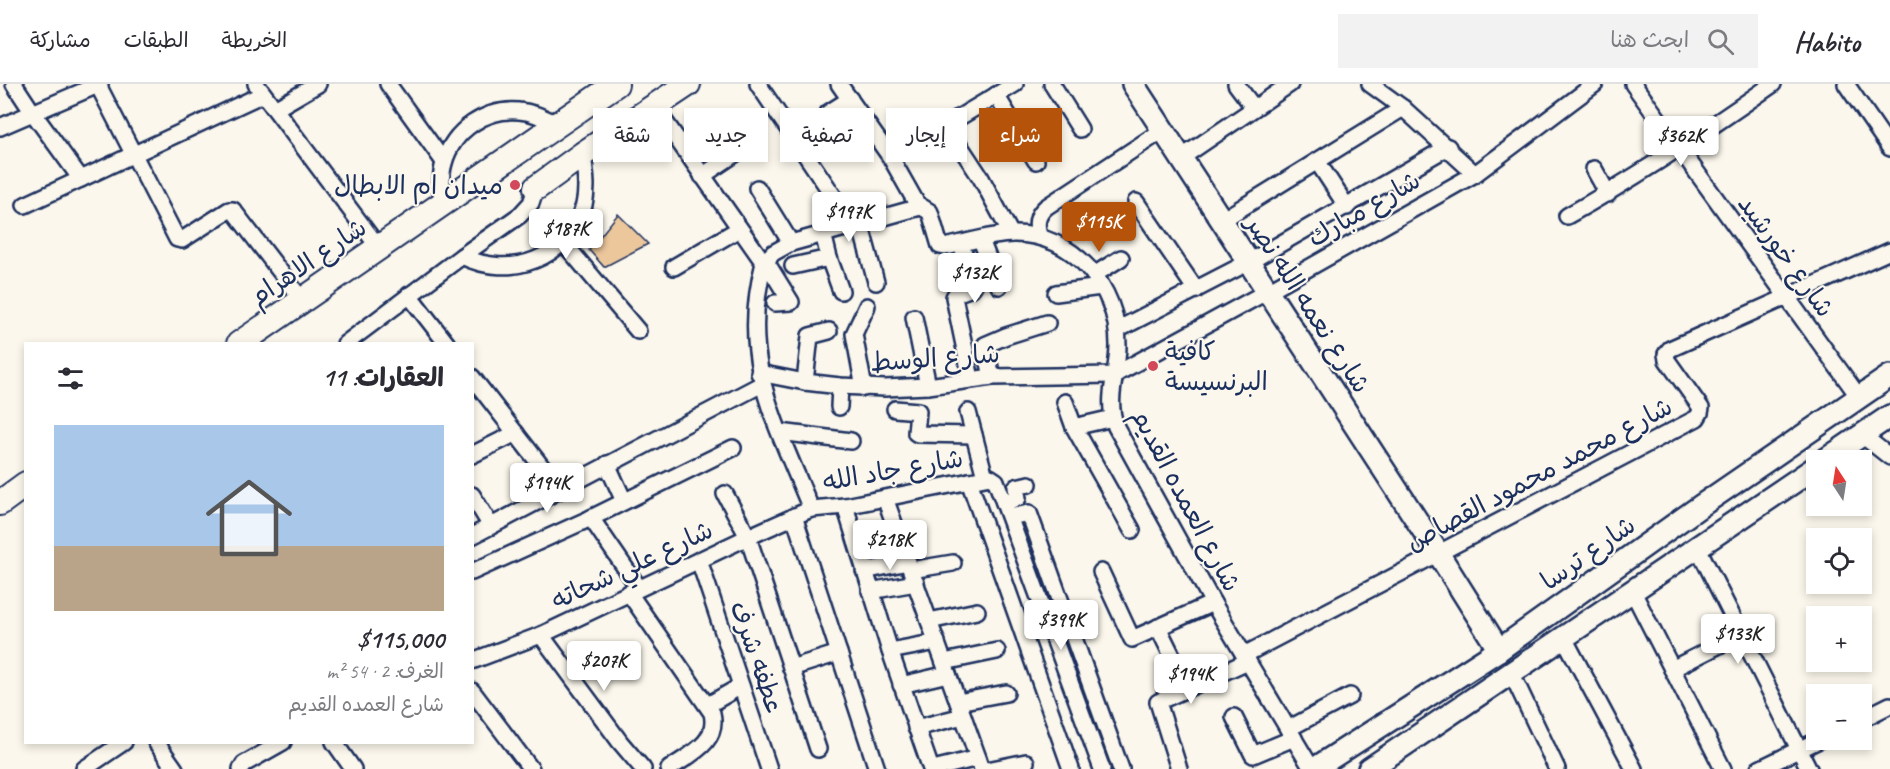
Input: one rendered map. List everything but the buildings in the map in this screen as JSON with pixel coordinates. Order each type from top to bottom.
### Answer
[{"type":"main road","name":"شارع الاهرام","points":[[242,342],[559,125],[590,91],[616,84]]},
{"type":"main road","points":[[536,188],[687,84]]},
{"type":"main road","name":"شارع نعمه الله نصر","points":[[1136,85],[1499,650]]},
{"type":"main road","name":"شارع ترسا","points":[[1313,769],[1499,650],[1702,505],[1890,376]]},
{"type":"main road","points":[[1840,450],[1890,416]]},
{"type":"main road","points":[[1778,453],[1771,469],[1776,476],[1788,476],[1806,470]]},
{"type":"main road","points":[[1369,769],[1806,473]]},
{"type":"main road","points":[[0,503],[24,485]]},
{"type":"main road","points":[[1702,505],[1734,502],[1741,508],[1742,516]]},
{"type":"street","points":[[14,84],[81,179]]},
{"type":"street","points":[[275,109],[318,84]]},
{"type":"street","points":[[388,84],[444,162]]},
{"type":"street","points":[[758,84],[856,224],[876,282]]},
{"type":"street","name":"شارع العمده القديم","points":[[839,84],[886,151]]},
{"type":"street","points":[[967,112],[1015,84]]},
{"type":"street","points":[[1052,84],[1080,129]]},
{"type":"street","points":[[1236,84],[1254,108]]},
{"type":"street","points":[[1181,158],[1290,84]]},
{"type":"street","name":"شارع مبارك","points":[[1114,375],[1475,174],[1595,84]]},
{"type":"street","name":"شارع خورشيد","points":[[1633,84],[1859,398]]},
{"type":"street","points":[[1567,216],[1608,194],[1680,149],[1773,84]]},
{"type":"street","points":[[1846,84],[1890,148]]},
{"type":"street","points":[[0,127],[99,85],[177,239],[182,240],[229,210],[233,210],[302,300]]},
{"type":"street","points":[[1377,86],[1448,147],[1475,174]]},
{"type":"street","points":[[26,205],[134,155],[260,89],[379,248]]},
{"type":"street","points":[[996,95],[1004,108]]},
{"type":"street","points":[[836,108],[850,99]]},
{"type":"street","points":[[654,106],[791,302],[775,303]]},
{"type":"street","points":[[1222,220],[1403,108]]},
{"type":"street","points":[[442,205],[441,175],[444,162],[450,147],[473,123],[488,115],[503,111],[520,111],[536,114],[559,125]]},
{"type":"street","points":[[1039,236],[1038,217],[1046,207],[1163,130]]},
{"type":"street","points":[[1117,330],[1249,262],[1448,147]]},
{"type":"street","points":[[462,256],[487,265],[503,267],[520,265],[536,260],[563,242],[584,204],[586,176],[583,154]]},
{"type":"street","points":[[967,157],[1011,234]]},
{"type":"street","points":[[1317,161],[1347,207]]},
{"type":"street","points":[[702,177],[724,162]]},
{"type":"street","name":"شارع العمده القديم","points":[[893,162],[915,202],[930,212],[940,246],[945,247],[1011,234],[1039,236],[1070,251],[1083,262],[1098,281],[1112,308],[1117,330],[1118,345],[1110,401],[1113,418],[1213,603],[1313,769]]},
{"type":"street","points":[[1594,169],[1608,194]]},
{"type":"street","points":[[348,342],[526,209],[536,188]]},
{"type":"street","points":[[757,188],[791,243]]},
{"type":"street","points":[[1136,202],[1196,290]]},
{"type":"street","points":[[811,509],[761,378],[755,341],[755,310],[765,262],[773,252],[791,243],[920,207]]},
{"type":"street","points":[[674,267],[738,229]]},
{"type":"street","points":[[823,233],[841,291]]},
{"type":"street","points":[[981,240],[999,286]]},
{"type":"street","points":[[563,242],[638,331]]},
{"type":"street","points":[[961,244],[974,285],[954,297],[971,379]]},
{"type":"street","name":"شارع محمد محمود القصاص","points":[[1179,769],[1158,703],[1697,418],[1701,411],[1700,405],[1667,360],[1667,351],[1890,251]]},
{"type":"street","points":[[793,266],[829,258]]},
{"type":"street","points":[[1056,293],[1098,281],[1121,258]]},
{"type":"street","points":[[410,295],[445,342]]},
{"type":"street","points":[[864,388],[854,333],[867,306]]},
{"type":"street","points":[[914,317],[928,386]]},
{"type":"street","points":[[992,377],[985,345],[1026,328],[1047,323]]},
{"type":"street","points":[[805,382],[810,336],[829,331]]},
{"type":"street","name":"شارع الوسط","points":[[761,378],[864,388],[928,386],[992,377],[1114,375]]},
{"type":"street","points":[[474,535],[761,378]]},
{"type":"street","points":[[474,380],[559,489]]},
{"type":"street","points":[[839,407],[840,386]]},
{"type":"street","points":[[1065,402],[1074,427],[1132,530]]},
{"type":"street","points":[[895,409],[918,411],[916,433],[918,434],[974,435]]},
{"type":"street","points":[[969,412],[985,477],[995,479],[1102,769]]},
{"type":"street","points":[[1074,427],[1113,418]]},
{"type":"street","points":[[780,432],[851,441]]},
{"type":"street","points":[[474,454],[516,434]]},
{"type":"street","points":[[1862,435],[1890,458]]},
{"type":"street","points":[[474,571],[591,518],[733,448]]},
{"type":"street","points":[[607,464],[624,501]]},
{"type":"street","name":"شارع جاد الله","points":[[811,509],[845,506],[985,477]]},
{"type":"street","points":[[969,480],[1071,769]]},
{"type":"street","points":[[1004,502],[1018,498],[1016,487],[1029,484]]},
{"type":"street","points":[[725,494],[748,537],[818,748]]},
{"type":"street","points":[[474,498],[491,526]]},
{"type":"street","points":[[845,506],[870,591],[932,769],[980,763],[885,498]]},
{"type":"street","name":"شارع علي شحاته","points":[[474,660],[541,635],[811,509]]},
{"type":"street","points":[[1010,517],[1029,513],[1122,769]]},
{"type":"street","points":[[794,516],[877,769]]},
{"type":"street","points":[[591,518],[708,705],[714,721],[710,737],[705,743],[669,769]]},
{"type":"street","points":[[1697,546],[1809,769]]},
{"type":"street","name":"عطفه شرف","points":[[699,560],[769,769]]},
{"type":"street","points":[[870,591],[912,572],[953,563]]},
{"type":"street","points":[[864,571],[912,572]]},
{"type":"street","points":[[1101,572],[1131,638],[1213,603]]},
{"type":"street","points":[[1632,590],[1723,769]]},
{"type":"street","points":[[929,621],[977,611]]},
{"type":"street","points":[[1158,627],[1188,688]]},
{"type":"street","points":[[1672,669],[1741,634]]},
{"type":"street","points":[[541,635],[620,742],[643,769]]},
{"type":"street","points":[[1563,636],[1634,769]]},
{"type":"street","points":[[890,651],[937,642]]},
{"type":"street","points":[[902,685],[997,651]]},
{"type":"street","points":[[791,668],[839,653]]},
{"type":"street","points":[[1511,672],[1557,769]]},
{"type":"street","points":[[708,705],[741,686]]},
{"type":"street","points":[[916,728],[1006,693]]},
{"type":"street","points":[[474,694],[531,769]]},
{"type":"street","points":[[1234,717],[1253,755],[1291,734],[1350,696]]},
{"type":"street","points":[[1872,714],[1890,705]]},
{"type":"street","points":[[93,767],[122,744]]},
{"type":"street","points":[[157,744],[175,769]]},
{"type":"street","points":[[241,769],[244,764],[279,744]]},
{"type":"street","points":[[335,744],[352,769]]},
{"type":"street","points":[[1759,769],[1806,746]]},
{"type":"street","points":[[992,769],[1026,762]]},
{"type":"place","name":"ميدان ام الابطال","points":[[515,185]]},
{"type":"place","name":"كافية البرنسيسة","points":[[1153,366]]}]
